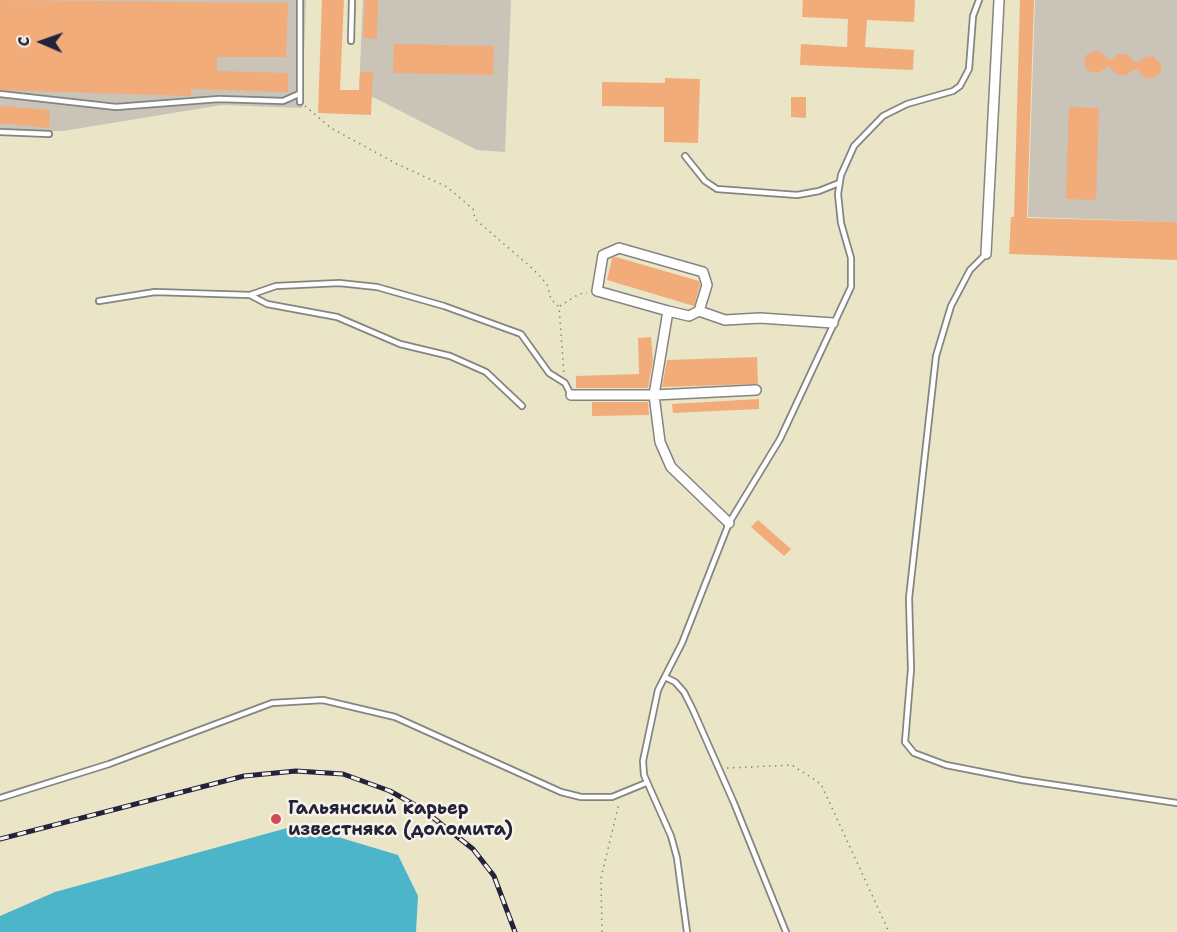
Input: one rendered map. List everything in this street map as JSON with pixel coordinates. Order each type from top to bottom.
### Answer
[{"type":"street","points":[[986,254],[999,0]]},
{"type":"street","points":[[699,311],[707,285],[703,272],[619,248],[603,255],[597,291],[689,316],[699,311],[725,320],[760,318],[833,323]]},
{"type":"street","points":[[668,311],[654,395],[660,442],[671,467],[729,523]]},
{"type":"street","points":[[571,395],[654,395],[756,390]]},
{"type":"lane","points":[[300,0],[300,102]]},
{"type":"lane","points":[[351,41],[352,0]]},
{"type":"lane","points":[[687,932],[678,858],[671,836],[646,783],[643,761],[656,698],[687,632],[729,523],[780,439],[851,287],[853,274],[841,224],[839,183],[854,146],[873,123],[900,107],[952,91],[960,86],[969,69],[973,16],[980,0]]},
{"type":"lane","points":[[0,94],[116,107],[219,99],[283,101],[299,94]]},
{"type":"lane","points":[[0,132],[49,134]]},
{"type":"lane","points":[[685,156],[705,181],[717,189],[797,195],[819,191],[839,183]]},
{"type":"lane","points":[[986,254],[970,270],[951,306],[936,356],[909,598],[911,669],[905,741],[914,753],[946,765],[1022,780],[1177,803]]},
{"type":"lane","points":[[99,301],[155,292],[250,295],[276,286],[339,283],[378,287],[433,303],[521,334],[549,373],[565,383],[571,395]]},
{"type":"lane","points":[[250,295],[267,304],[337,317],[400,344],[450,356],[486,372],[510,392],[522,406]]},
{"type":"lane","points":[[664,677],[675,682],[684,692],[719,768],[786,932]]},
{"type":"lane","points":[[0,798],[109,764],[272,703],[323,700],[395,717],[561,792],[596,798],[621,794],[646,783]]},
{"type":"path","points":[[300,102],[331,128],[397,164],[434,179],[455,194],[473,209],[475,219],[514,250],[547,284],[551,299],[559,307],[565,383]]},
{"type":"path","points":[[559,307],[579,294],[597,291]]},
{"type":"path","points":[[719,768],[792,765],[821,784],[889,932]]},
{"type":"path","points":[[602,932],[601,878],[621,794]]},
{"type":"shaded area","points":[[0,0],[306,0],[302,108],[222,105],[63,131],[0,131]]},
{"type":"shaded area","points":[[363,0],[511,0],[505,152],[477,150],[359,90]]},
{"type":"shaded area","points":[[1035,0],[1177,0],[1177,222],[1028,217]]},
{"type":"water","points":[[298,825],[398,855],[418,896],[416,932],[0,932],[0,916],[55,892]]},
{"type":"building","points":[[0,0],[288,3],[286,57],[217,57],[217,71],[288,73],[288,92],[191,89],[191,96],[0,90]]},
{"type":"building","points":[[322,0],[344,0],[340,90],[359,90],[360,72],[373,72],[371,115],[318,113]]},
{"type":"building","points":[[365,0],[378,0],[377,39],[363,38]]},
{"type":"building","points":[[803,0],[915,0],[914,22],[867,20],[865,47],[914,50],[913,70],[800,65],[801,44],[847,47],[848,19],[802,17]]},
{"type":"building","points":[[1020,0],[1034,0],[1027,218],[1177,222],[1177,260],[1009,254],[1011,217],[1014,217]]},
{"type":"building","points":[[394,44],[494,46],[493,75],[393,73]]},
{"type":"building","points":[[1094,51],[1102,53],[1110,61],[1118,54],[1126,54],[1137,63],[1146,57],[1153,56],[1161,64],[1161,72],[1152,79],[1144,77],[1136,69],[1124,76],[1116,74],[1109,66],[1100,72],[1093,73],[1086,69],[1084,61],[1087,54]]},
{"type":"building","points":[[665,78],[700,79],[698,143],[664,142],[664,107],[602,106],[602,82],[665,83]]},
{"type":"building","points":[[791,97],[806,97],[806,118],[791,117]]},
{"type":"building","points":[[0,106],[50,110],[49,128],[0,123]]},
{"type":"building","points":[[1069,107],[1099,108],[1096,200],[1066,199]]},
{"type":"building","points":[[616,257],[699,281],[694,306],[607,280],[612,258]]},
{"type":"building","points":[[651,337],[653,360],[648,388],[576,388],[576,376],[639,374],[638,338]]},
{"type":"building","points":[[757,357],[758,384],[662,387],[667,360]]},
{"type":"building","points":[[759,399],[759,409],[673,413],[672,404]]},
{"type":"building","points":[[592,402],[648,402],[649,415],[592,416]]},
{"type":"building","points":[[758,520],[791,549],[784,556],[751,527]]},
{"type":"railway","points":[[0,839],[244,776],[296,771],[343,774],[390,791],[422,809],[473,849],[494,876],[515,932]]},
{"type":"place","name":"Гальянский карьер известняка (доломита)","points":[[276,819]]}]
